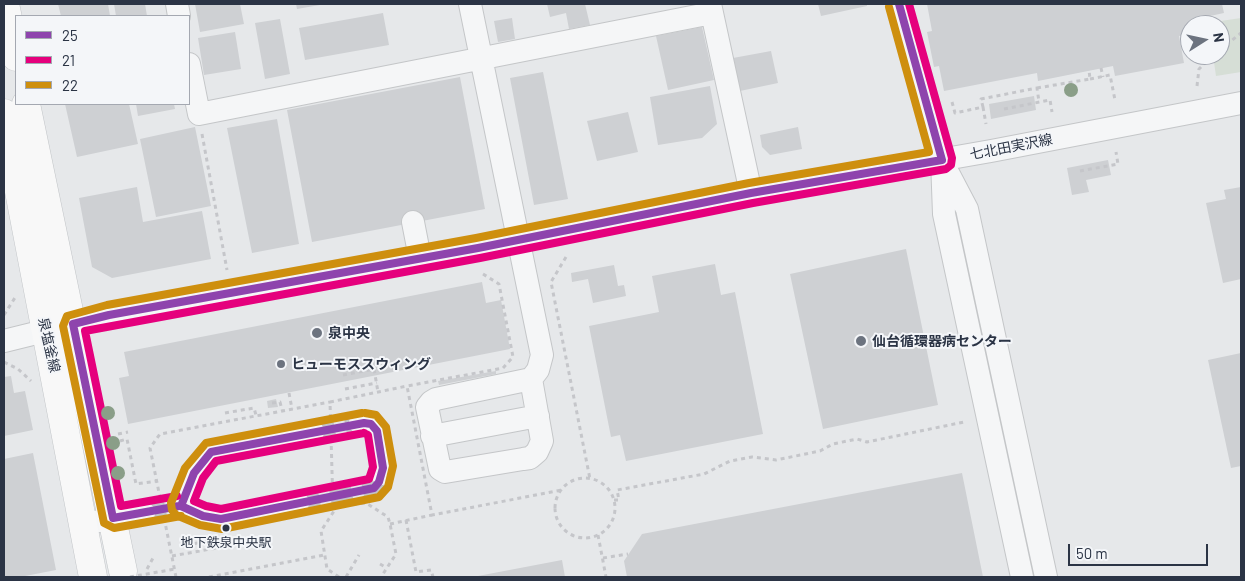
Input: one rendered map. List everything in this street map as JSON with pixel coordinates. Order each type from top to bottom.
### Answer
[{"type":"main road","points":[[5,4],[15,52]]},
{"type":"main road","points":[[26,105],[113,518],[133,572]]},
{"type":"main road","name":"泉塩釜線","points":[[4,113],[93,577]]},
{"type":"street","points":[[470,4],[516,240],[542,355],[538,370],[531,380],[436,399],[427,407],[438,463],[445,472],[530,458],[541,447],[542,441],[531,380]]},
{"type":"street","points":[[900,4],[942,160],[967,209],[1046,577]]},
{"type":"street","points":[[190,69],[199,114],[481,58],[711,8],[751,193]]},
{"type":"street","name":"七北田実沢線","points":[[4,341],[118,314],[516,240],[751,193],[942,160],[1241,103]]},
{"type":"street","points":[[942,160],[944,214],[1022,577]]},
{"type":"street","points":[[414,222],[420,258]]},
{"type":"street","points":[[522,266],[540,284],[555,346]]},
{"type":"street","points":[[432,436],[538,416]]},
{"type":"street","points":[[360,423],[371,424],[377,431],[383,468],[382,474]]},
{"type":"street","points":[[298,503],[221,519],[203,516],[180,506],[194,473],[210,452],[313,432]]},
{"type":"street","points":[[83,524],[144,513]]},
{"type":"path","points":[[1230,42],[1241,33]]},
{"type":"path","points":[[1197,86],[1199,69],[1203,65]]},
{"type":"path","points":[[1101,68],[1103,77]]},
{"type":"path","points":[[1089,70],[1090,79]]},
{"type":"path","points":[[986,124],[981,99],[1037,88],[1110,75],[1115,100]]},
{"type":"path","points":[[1037,88],[1039,102]]},
{"type":"path","points":[[1004,109],[1050,100],[1052,112]]},
{"type":"path","points":[[952,102],[955,113],[983,107]]},
{"type":"path","points":[[199,114],[227,270]]},
{"type":"path","points":[[1080,171],[1118,164],[1116,152]]},
{"type":"path","points":[[566,257],[551,282],[590,479]]},
{"type":"path","points":[[176,577],[150,448],[160,434],[503,368],[513,357],[499,284],[483,274]]},
{"type":"path","points":[[4,315],[8,309]]},
{"type":"path","points":[[4,362],[18,369]]},
{"type":"path","points":[[343,375],[374,369],[374,383],[378,392]]},
{"type":"path","points":[[345,389],[374,383]]},
{"type":"path","points":[[407,386],[432,515]]},
{"type":"path","points":[[289,393],[292,409]]},
{"type":"path","points":[[272,403],[280,402],[282,410]]},
{"type":"path","points":[[330,402],[333,506],[336,508],[320,531],[327,569],[340,577]]},
{"type":"path","points":[[225,413],[254,408],[256,415]]},
{"type":"path","points":[[614,500],[619,500],[617,490],[704,474],[730,461],[752,456],[776,460],[820,451],[833,444],[857,439],[867,442],[964,422]]},
{"type":"path","points":[[118,434],[128,432]]},
{"type":"path","points":[[120,441],[127,440],[136,484],[156,480]]},
{"type":"path","points":[[390,524],[562,490],[573,481],[590,479],[605,486],[614,500],[612,520],[598,535],[585,538],[576,536],[561,525],[555,508],[562,490]]},
{"type":"path","points":[[333,506],[366,503],[388,517],[396,554],[381,577]]},
{"type":"path","points":[[406,520],[416,572],[431,570],[433,577]]},
{"type":"path","points":[[598,535],[606,577]]},
{"type":"path","points":[[172,556],[233,545],[231,536],[187,545]]},
{"type":"path","points":[[603,558],[628,554]]},
{"type":"path","points":[[209,577],[324,555]]},
{"type":"path","points":[[346,577],[359,555]]},
{"type":"path","points":[[133,572],[153,558]]},
{"type":"path","points":[[380,564],[387,568]]},
{"type":"path","points":[[133,572],[175,569]]},
{"type":"shaded area","points":[[1241,18],[1241,72],[1216,76],[1214,65],[1230,65],[1230,20]]},
{"type":"building","points":[[58,4],[108,4],[110,15],[61,15]]},
{"type":"building","points":[[114,4],[145,4],[147,15],[116,15]]},
{"type":"building","points":[[195,4],[240,4],[244,24],[200,32]]},
{"type":"building","points":[[296,4],[319,4],[320,5],[297,9]]},
{"type":"building","points":[[547,4],[585,4],[590,25],[569,29],[566,13],[550,17]]},
{"type":"building","points":[[818,4],[867,4],[867,6],[821,16]]},
{"type":"building","points":[[927,4],[1222,4],[1224,13],[1215,15],[1180,15],[1180,64],[1115,76],[1113,66],[1038,81],[1037,73],[944,91],[939,66],[934,67],[927,32],[932,31]]},
{"type":"building","points":[[383,13],[389,45],[305,60],[299,28]]},
{"type":"building","points":[[512,18],[515,39],[498,42],[494,21]]},
{"type":"building","points":[[280,19],[290,74],[265,79],[255,23]]},
{"type":"building","points":[[702,27],[714,80],[668,90],[656,36]]},
{"type":"building","points":[[235,32],[241,69],[204,75],[198,38]]},
{"type":"building","points":[[771,51],[778,83],[740,91],[733,58]]},
{"type":"building","points":[[543,72],[568,199],[534,205],[510,78]]},
{"type":"building","points":[[460,77],[485,209],[312,242],[287,110]]},
{"type":"building","points":[[710,86],[717,124],[702,138],[658,145],[650,97]]},
{"type":"building","points":[[1034,96],[1036,110],[991,119],[989,104]]},
{"type":"building","points":[[65,105],[129,105],[138,144],[77,157]]},
{"type":"building","points":[[136,105],[174,105],[175,109],[138,116]]},
{"type":"building","points":[[628,112],[638,152],[597,161],[587,121]]},
{"type":"building","points":[[277,119],[299,244],[252,253],[227,128]]},
{"type":"building","points":[[195,127],[211,206],[156,217],[140,139]]},
{"type":"building","points":[[798,127],[802,149],[770,155],[762,147],[760,135]]},
{"type":"building","points":[[1108,160],[1111,175],[1086,180],[1089,192],[1072,195],[1067,168]]},
{"type":"building","points":[[137,187],[143,222],[202,211],[211,259],[112,278],[92,267],[79,198]]},
{"type":"building","points":[[1241,187],[1241,279],[1223,283],[1206,203],[1226,199],[1224,190]]},
{"type":"building","points":[[906,249],[938,405],[823,429],[790,274]]},
{"type":"building","points":[[715,264],[721,295],[735,292],[763,434],[626,461],[620,435],[611,437],[589,326],[659,312],[652,276]]},
{"type":"building","points":[[614,265],[618,286],[624,285],[626,296],[593,303],[588,279],[572,282],[571,273]]},
{"type":"building","name":"ヒューモススウィング","points":[[482,282],[486,303],[501,300],[510,349],[128,424],[119,378],[129,376],[124,352]]},
{"type":"building","points":[[1241,353],[1241,466],[1231,468],[1208,360]]},
{"type":"building","points":[[496,371],[496,374],[439,385],[438,381]]},
{"type":"building","points":[[11,376],[14,393],[25,391],[33,430],[4,436],[4,377]]},
{"type":"building","points":[[276,399],[278,407],[268,408],[267,401]]},
{"type":"building","points":[[33,453],[56,570],[20,577],[4,577],[4,459]]},
{"type":"building","points":[[962,473],[983,577],[627,577],[624,561],[642,534]]},
{"type":"building","points":[[562,560],[565,577],[478,577],[478,576]]},
{"type":"tunnel","points":[[313,432],[360,423]]},
{"type":"tunnel","points":[[298,503],[374,488],[382,474]]},
{"type":"tunnel","points":[[144,513],[179,506]]},
{"type":"transit line","name":"25","points":[[179,506],[113,518],[73,324],[109,315],[478,248],[751,193],[942,160],[899,4]]},
{"type":"transit line","name":"21","points":[[177,496],[121,506],[85,331],[480,258],[753,203],[946,169],[951,165],[952,158],[909,4]]},
{"type":"transit line","name":"22","points":[[181,516],[114,528],[104,523],[63,326],[67,316],[107,305],[476,238],[749,183],[929,152],[889,7]]},
{"type":"transit line","name":"22","points":[[362,413],[206,443],[185,468],[171,503],[172,510],[176,515],[200,525],[222,529],[379,497],[388,487],[393,466],[386,427],[376,415],[365,413]]},
{"type":"transit line","name":"25","points":[[364,423],[371,424],[377,431],[383,468],[379,482],[374,488],[221,519],[203,516],[181,506],[194,473],[211,452],[364,423]]},
{"type":"transit line","name":"21","points":[[364,433],[368,435],[373,467],[369,479],[221,509],[194,501],[203,478],[216,461],[364,433]]},
{"type":"place","name":"泉中央","points":[[317,333]]},
{"type":"place","name":"仙台循環器病センター","points":[[861,341]]},
{"type":"place","name":"ヒューモススウィング","points":[[281,364]]},
{"type":"place","name":"地下鉄泉中央駅","points":[[226,528]]}]
